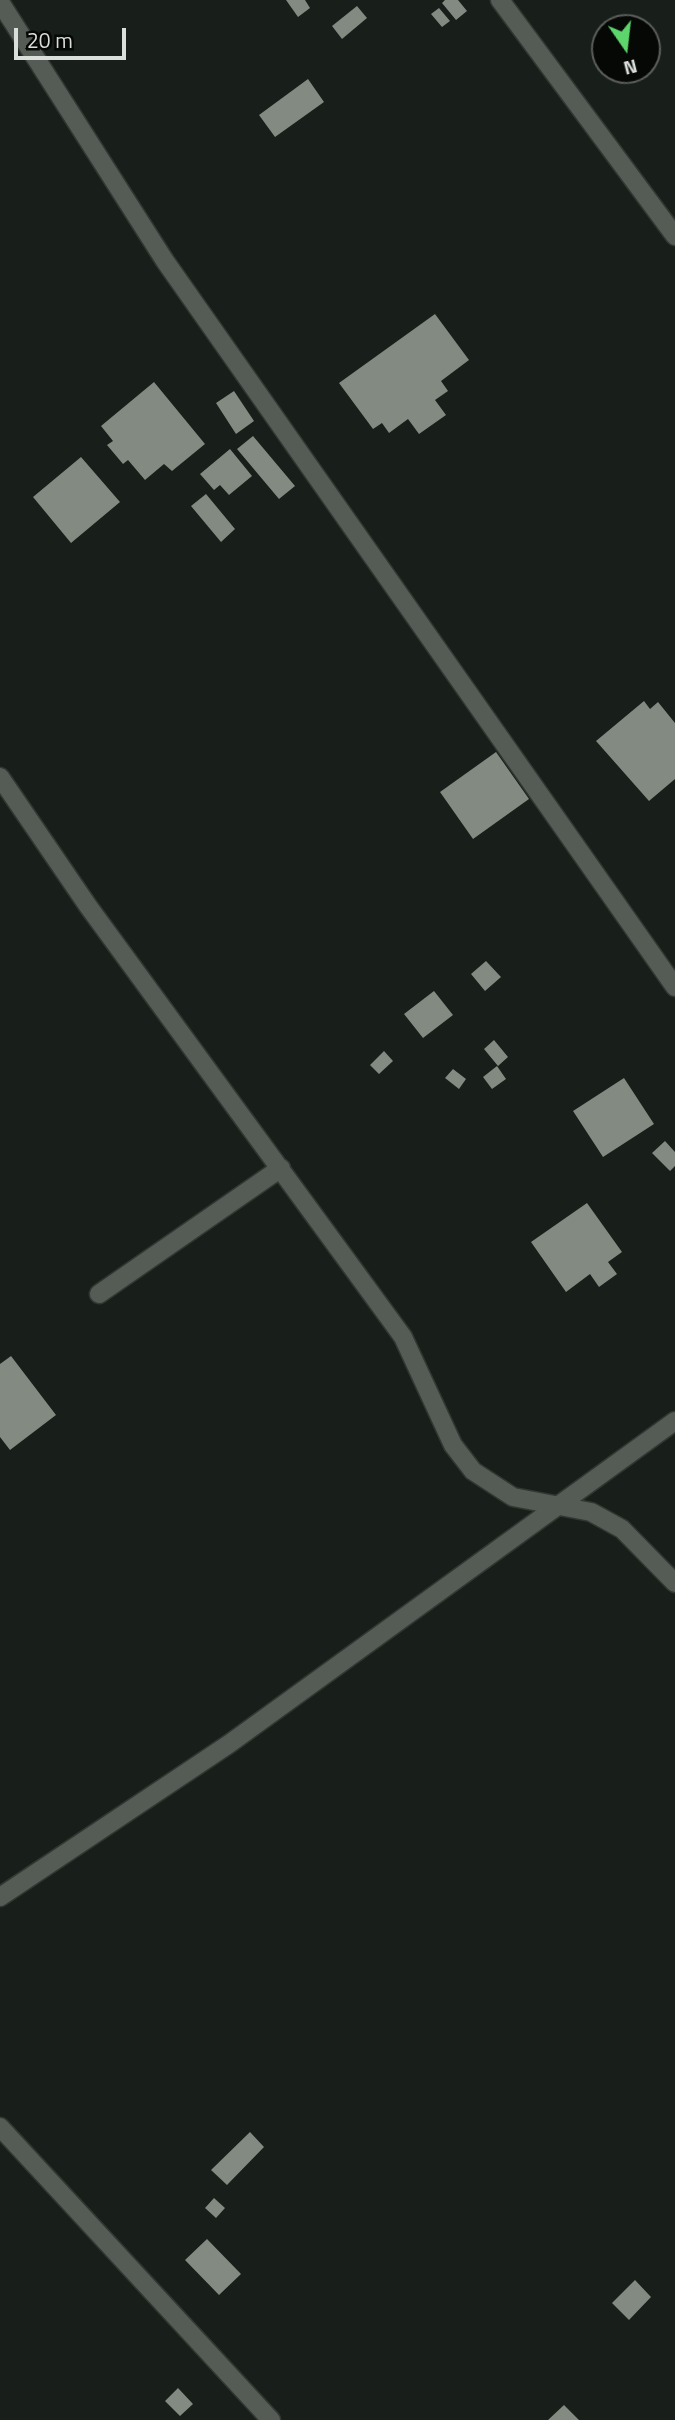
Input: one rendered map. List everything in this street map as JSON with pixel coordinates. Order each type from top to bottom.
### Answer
[{"type":"street","points":[[500,0],[675,236]]},
{"type":"street","points":[[0,2],[165,261],[675,987]]},
{"type":"street","points":[[0,776],[88,906],[403,1337],[453,1445],[473,1471],[513,1497],[591,1512],[622,1529],[675,1583]]},
{"type":"street","points":[[99,1294],[281,1168]]},
{"type":"street","points":[[0,1897],[229,1744],[675,1421]]},
{"type":"street","points":[[0,2127],[271,2420]]},
{"type":"building","points":[[286,0],[305,0],[310,8],[298,17]]},
{"type":"building","points":[[445,0],[458,0],[467,11],[456,20],[442,3]]},
{"type":"building","points":[[357,6],[367,18],[342,39],[332,26]]},
{"type":"building","points":[[439,8],[450,21],[442,27],[431,14]]},
{"type":"building","points":[[308,79],[324,102],[275,137],[259,115]]},
{"type":"building","points":[[435,314],[469,360],[441,381],[448,391],[435,400],[446,415],[419,434],[408,419],[389,433],[382,423],[373,429],[339,383]]},
{"type":"building","points":[[154,382],[205,444],[172,471],[164,464],[145,480],[128,460],[123,464],[107,445],[113,441],[101,426]]},
{"type":"building","points":[[234,391],[254,421],[236,434],[216,403]]},
{"type":"building","points":[[253,436],[295,486],[279,499],[237,449]]},
{"type":"building","points":[[230,449],[252,476],[229,495],[220,485],[214,490],[200,474]]},
{"type":"building","points":[[81,457],[120,502],[71,543],[33,497]]},
{"type":"building","points":[[206,494],[235,529],[221,542],[191,506]]},
{"type":"building","points":[[644,701],[650,709],[658,702],[675,723],[675,779],[649,801],[596,741]]},
{"type":"building","points":[[496,752],[529,799],[473,839],[440,792]]},
{"type":"building","points":[[486,961],[501,977],[485,991],[471,974]]},
{"type":"building","points":[[434,991],[453,1015],[423,1038],[404,1014]]},
{"type":"building","points":[[494,1040],[508,1057],[498,1066],[484,1049]]},
{"type":"building","points":[[384,1051],[393,1061],[379,1074],[370,1065]]},
{"type":"building","points":[[497,1066],[506,1079],[492,1089],[483,1077]]},
{"type":"building","points":[[453,1069],[466,1079],[459,1089],[445,1078]]},
{"type":"building","points":[[624,1078],[654,1124],[603,1157],[573,1111]]},
{"type":"building","points":[[665,1141],[675,1152],[675,1166],[670,1171],[652,1153]]},
{"type":"building","points":[[587,1203],[622,1252],[608,1262],[617,1274],[599,1287],[590,1274],[566,1292],[531,1242]]},
{"type":"building","points":[[11,1356],[56,1415],[10,1450],[0,1437],[0,1364]]},
{"type":"building","points":[[250,2132],[264,2147],[227,2185],[211,2170]]},
{"type":"building","points":[[214,2198],[225,2208],[216,2218],[205,2208]]},
{"type":"building","points":[[207,2239],[241,2274],[219,2295],[185,2260]]},
{"type":"building","points":[[635,2280],[651,2297],[629,2320],[612,2303]]},
{"type":"building","points":[[178,2388],[193,2404],[180,2416],[165,2401]]},
{"type":"building","points":[[564,2405],[579,2420],[548,2420]]}]
